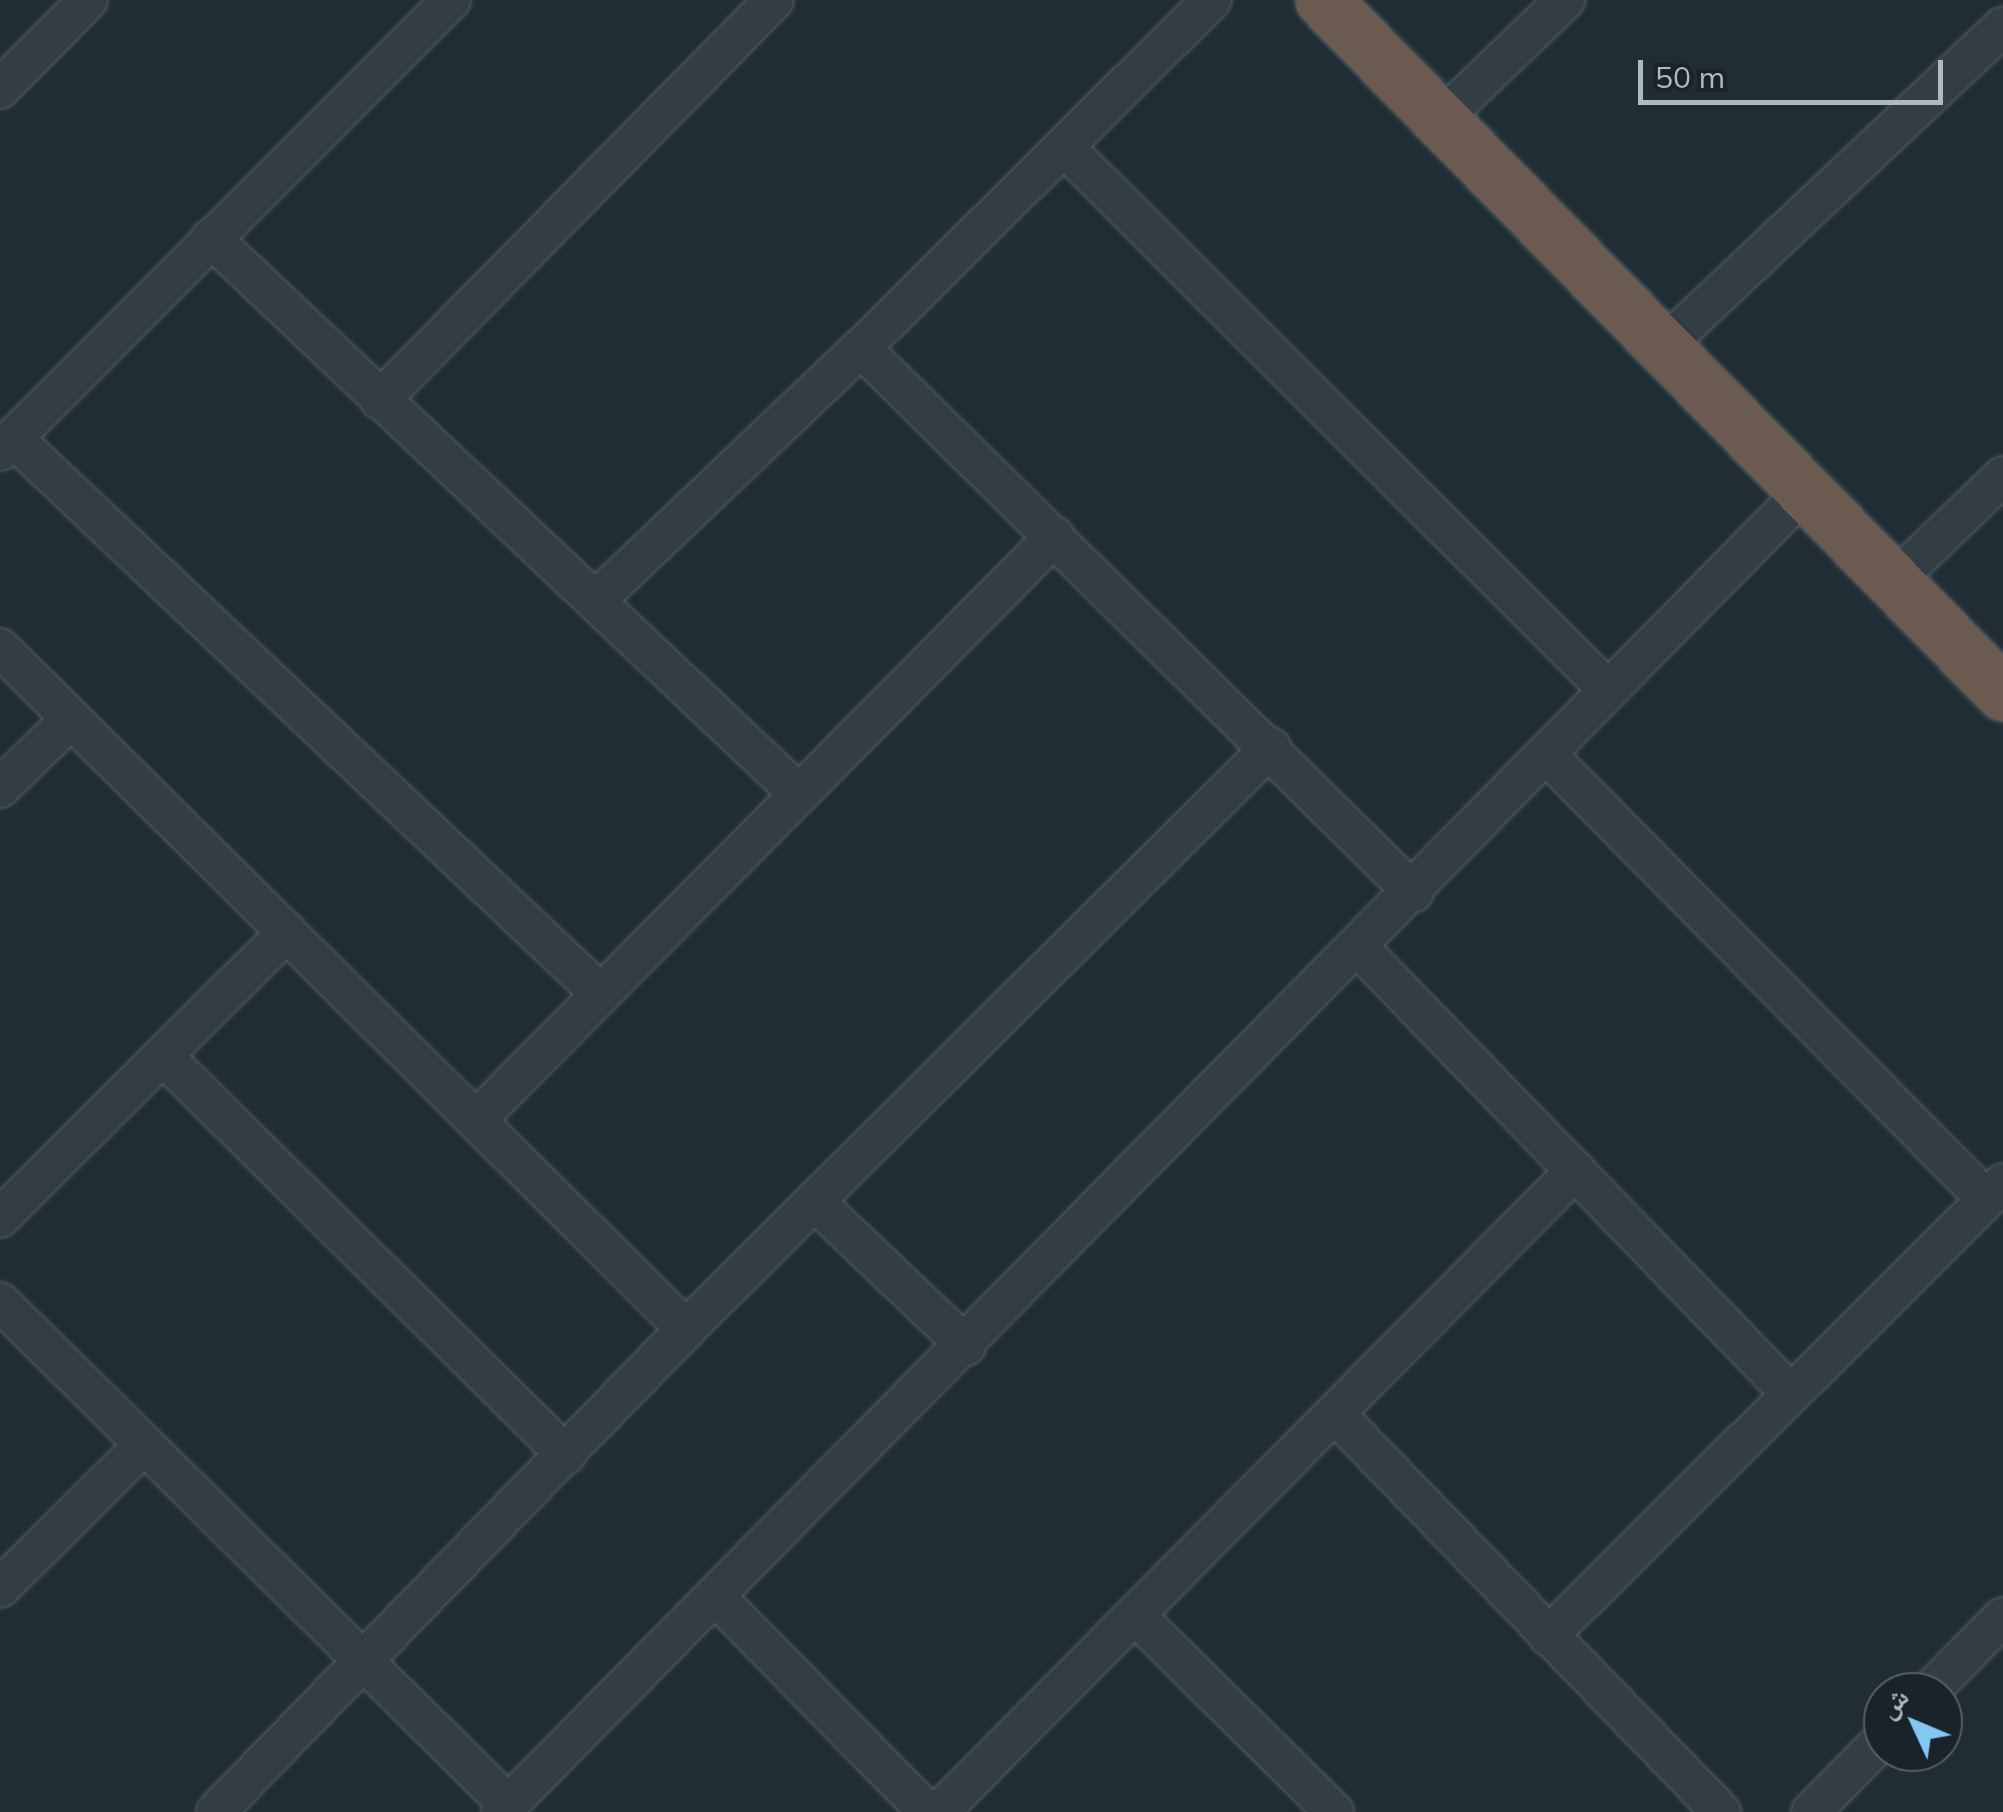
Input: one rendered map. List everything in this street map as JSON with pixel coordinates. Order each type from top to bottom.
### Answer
[{"type":"highway","points":[[1323,0],[2003,693]]},
{"type":"street","points":[[0,89],[88,0]]},
{"type":"street","points":[[380,400],[774,0]]},
{"type":"street","points":[[595,600],[861,348],[1211,0]]},
{"type":"street","points":[[1439,121],[1565,0]]},
{"type":"street","points":[[430,7],[212,238],[7,444],[601,994]]},
{"type":"street","points":[[1663,347],[2003,28]]},
{"type":"street","points":[[1066,148],[1607,689]]},
{"type":"street","points":[[212,238],[798,793]]},
{"type":"street","points":[[861,348],[1271,747],[1414,893]]},
{"type":"street","points":[[1894,581],[2003,476]]},
{"type":"street","points":[[0,1302],[504,1808],[1414,893],[1607,689],[1804,492]]},
{"type":"street","points":[[476,1120],[1055,536]]},
{"type":"street","points":[[0,648],[686,1329]]},
{"type":"street","points":[[0,788],[71,718]]},
{"type":"street","points":[[216,1812],[686,1329],[1271,747]]},
{"type":"street","points":[[1546,754],[1994,1191],[1548,1636]]},
{"type":"street","points":[[0,1218],[165,1058],[287,932]]},
{"type":"street","points":[[1358,947],[1791,1394]]},
{"type":"street","points":[[165,1058],[566,1455]]},
{"type":"street","points":[[939,1812],[1337,1416],[1576,1170]]},
{"type":"street","points":[[814,1201],[966,1346]]},
{"type":"street","points":[[1337,1416],[1721,1812]]},
{"type":"street","points":[[0,1588],[143,1446]]},
{"type":"street","points":[[717,1598],[928,1812]]},
{"type":"street","points":[[1137,1616],[1334,1812]]},
{"type":"street","points":[[1949,1672],[2002,1619]]},
{"type":"street","points":[[1811,1812],[1863,1759]]}]
